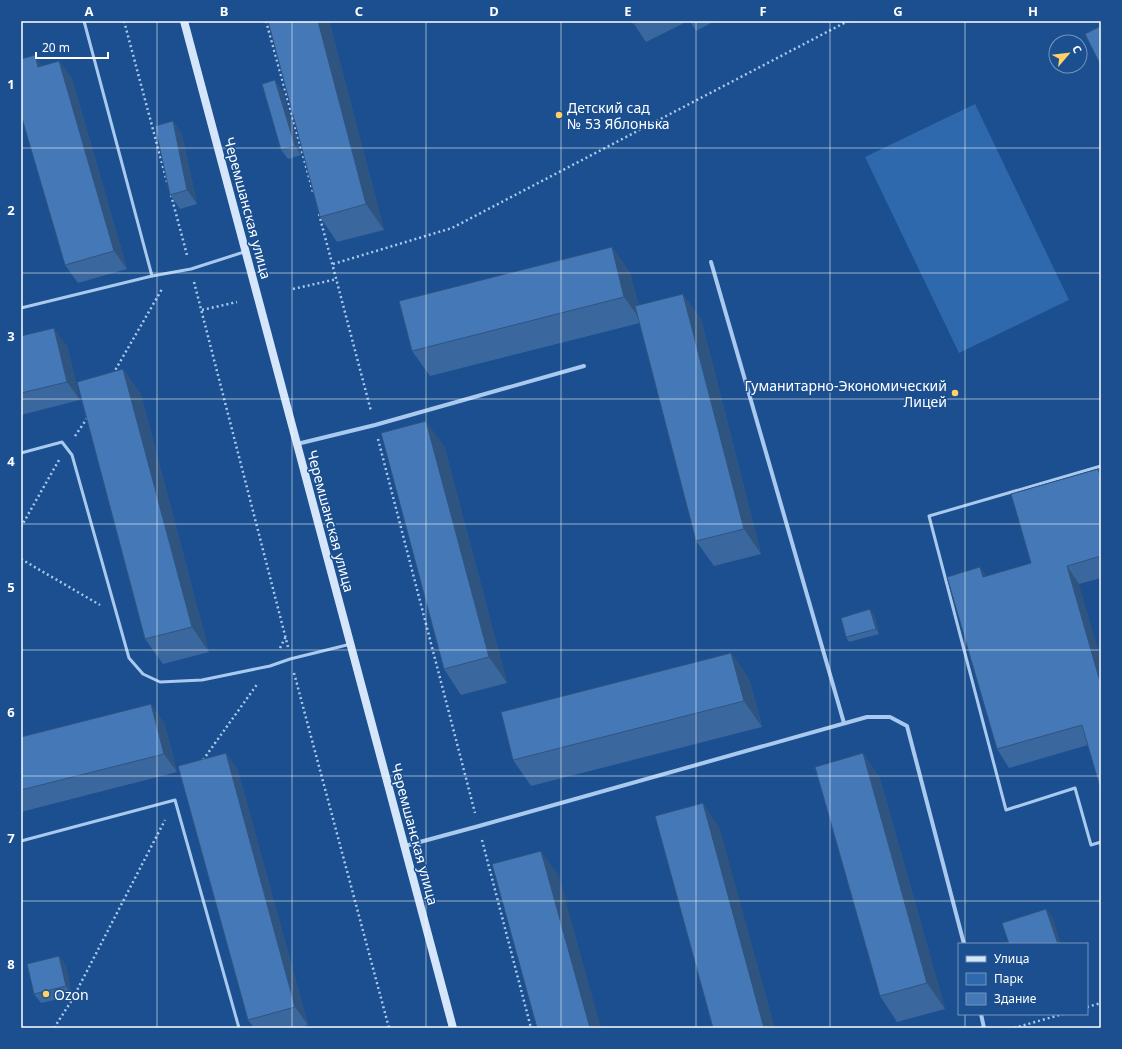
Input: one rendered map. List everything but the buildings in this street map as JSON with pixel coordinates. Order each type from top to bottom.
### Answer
[{"type":"street","name":"Черемшанская улица","points":[[184,21],[454,1028]]},
{"type":"street","points":[[712,262],[844,723]]},
{"type":"street","points":[[297,444],[375,425],[584,366]]},
{"type":"street","points":[[405,846],[844,723],[867,717],[890,717],[907,726],[964,943]]},
{"type":"street","points":[[981,1015],[984,1028]]},
{"type":"lane","points":[[84,21],[152,276]]},
{"type":"lane","points":[[21,308],[152,276],[191,269],[246,251]]},
{"type":"lane","points":[[21,453],[62,442],[72,455],[129,658],[143,674],[160,682],[202,680],[270,666],[290,659],[351,644]]},
{"type":"lane","points":[[1101,466],[929,516],[1006,810],[1075,788],[1091,845],[1101,842]]},
{"type":"lane","points":[[21,841],[175,800],[239,1028]]},
{"type":"path","points":[[124,21],[168,187]]},
{"type":"path","points":[[266,21],[314,195]]},
{"type":"path","points":[[333,264],[452,228],[848,21]]},
{"type":"path","points":[[170,194],[202,310],[286,636],[290,659],[389,1028]]},
{"type":"path","points":[[318,210],[531,1028]]},
{"type":"path","points":[[111,377],[172,273]]},
{"type":"path","points":[[293,289],[337,279]]},
{"type":"path","points":[[202,310],[237,302]]},
{"type":"path","points":[[21,527],[66,448],[92,411]]},
{"type":"path","points":[[21,559],[118,615]]},
{"type":"path","points":[[202,762],[270,666],[286,636]]},
{"type":"path","points":[[54,1028],[72,1000],[175,800]]},
{"type":"path","points":[[1088,1007],[1101,1003]]},
{"type":"path","points":[[1014,1028],[1060,1015]]},
{"type":"green space","points":[[975,104],[1069,300],[959,353],[865,157]]},
{"type":"place","name":"Детский сад № 53 Яблонька","points":[[559,115]]},
{"type":"place","name":"Гуманитарно-Экономический Лицей","points":[[955,393]]},
{"type":"place","name":"Ozon","points":[[46,994]]}]
